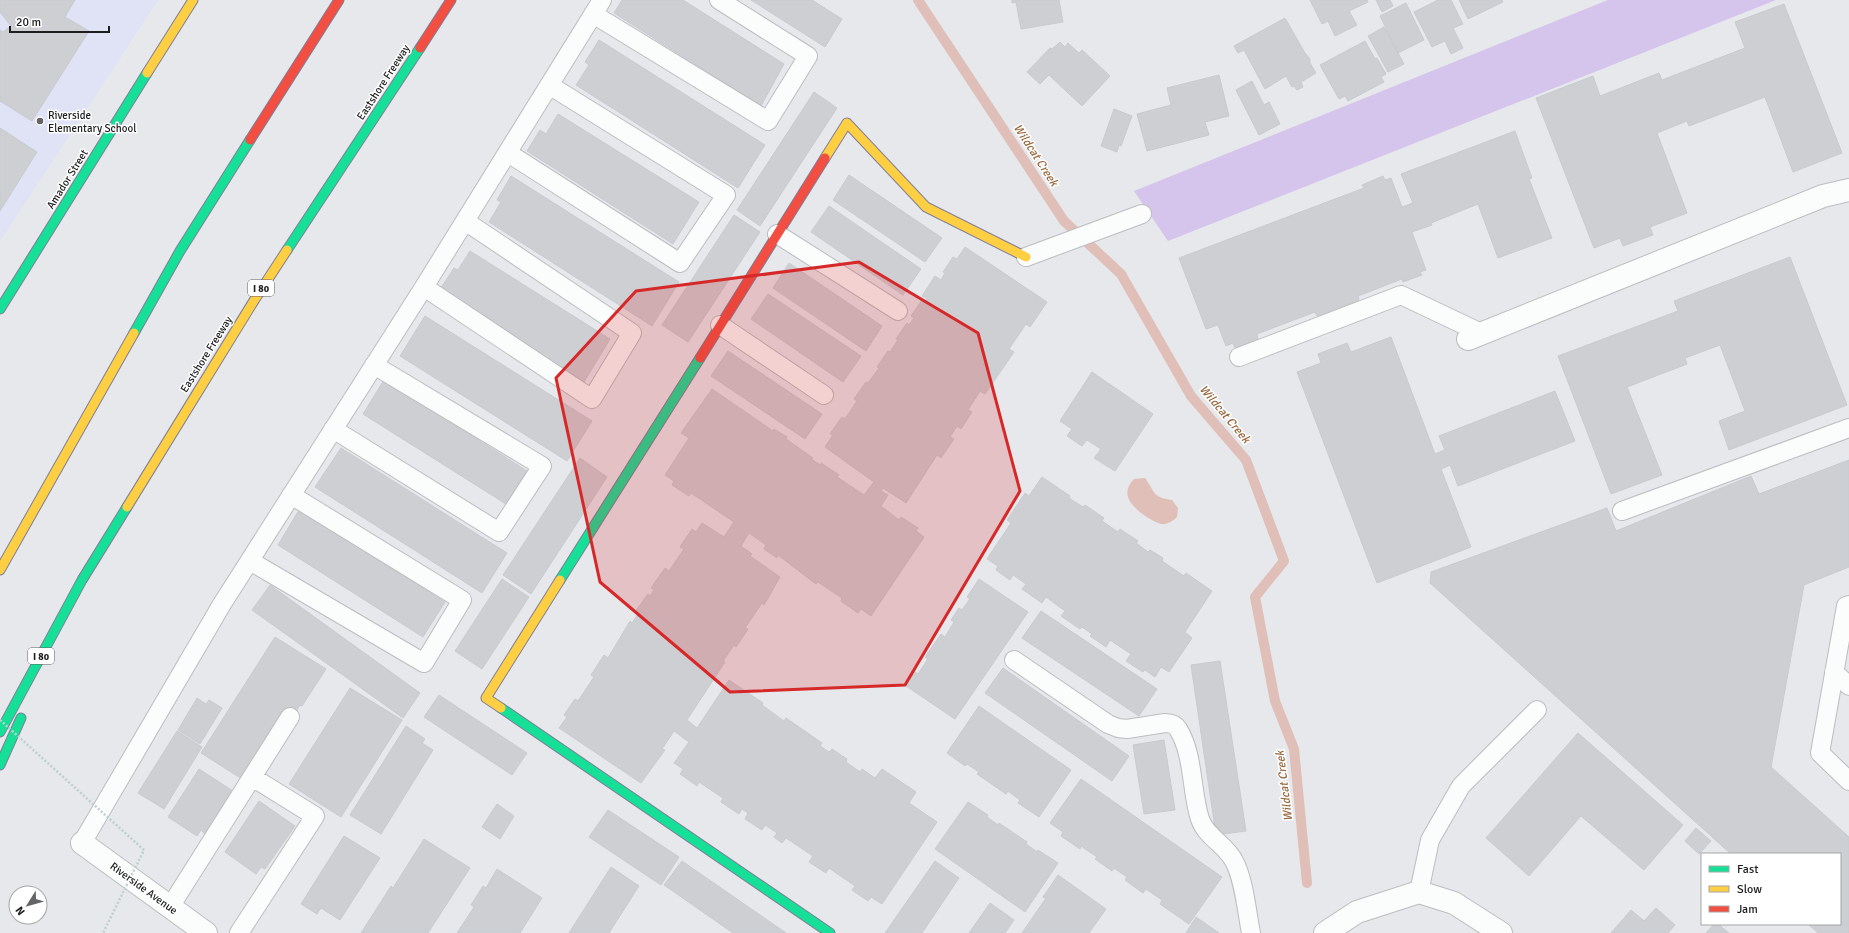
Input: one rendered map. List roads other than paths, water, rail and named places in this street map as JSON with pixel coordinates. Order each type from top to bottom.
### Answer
[{"type":"main road","name":"Amador Street","points":[[0,309],[193,0]]},
{"type":"main road","points":[[0,570],[180,252],[339,0]]},
{"type":"main road","name":"Eastshore Freeway","points":[[0,732],[82,580],[255,298],[451,1]]},
{"type":"main road","points":[[830,933],[486,698],[847,123],[926,207],[1026,257]]},
{"type":"main road","points":[[32,694],[82,580]]},
{"type":"main road","points":[[0,765],[25,708]]},
{"type":"street","points":[[1474,336],[1823,196],[1849,190]]},
{"type":"street","name":"Riverside Avenue","points":[[82,843],[206,933]]},
{"type":"street","points":[[1325,933],[1357,912],[1419,892],[1454,903],[1500,933]]},
{"type":"lane","points":[[82,843],[222,604],[424,287],[598,7],[768,121],[808,56],[719,0]]},
{"type":"lane","points":[[508,153],[680,263],[726,195],[549,85]]},
{"type":"lane","points":[[1026,257],[1142,214]]},
{"type":"lane","points":[[424,287],[592,399],[632,333],[465,221]]},
{"type":"lane","points":[[777,234],[898,311]]},
{"type":"lane","points":[[1238,357],[1401,295],[1474,336]]},
{"type":"lane","points":[[720,325],[824,395]]},
{"type":"lane","points":[[334,429],[499,532],[542,466],[374,366]]},
{"type":"lane","points":[[1622,511],[1849,428]]},
{"type":"lane","points":[[250,561],[424,663],[462,600],[291,495]]},
{"type":"lane","points":[[1849,605],[1846,606],[1820,753],[1849,781]]},
{"type":"lane","points":[[1014,660],[1108,724],[1118,728],[1165,723],[1172,724],[1178,728],[1187,752],[1200,820],[1207,831],[1234,861],[1239,876],[1251,933]]},
{"type":"lane","points":[[1834,672],[1849,686]]},
{"type":"lane","points":[[1419,892],[1430,840],[1461,786],[1537,710]]},
{"type":"lane","points":[[170,907],[290,717]]},
{"type":"lane","points":[[239,933],[314,816],[252,776]]},
{"type":"waterway","name":"Wildcat Creek","points":[[918,0],[1064,221],[1121,274],[1191,396],[1246,460],[1284,561],[1255,597],[1275,701],[1294,749],[1307,883]]},
{"type":"place","name":"Riverside Elementary School","points":[[40,121]]}]
